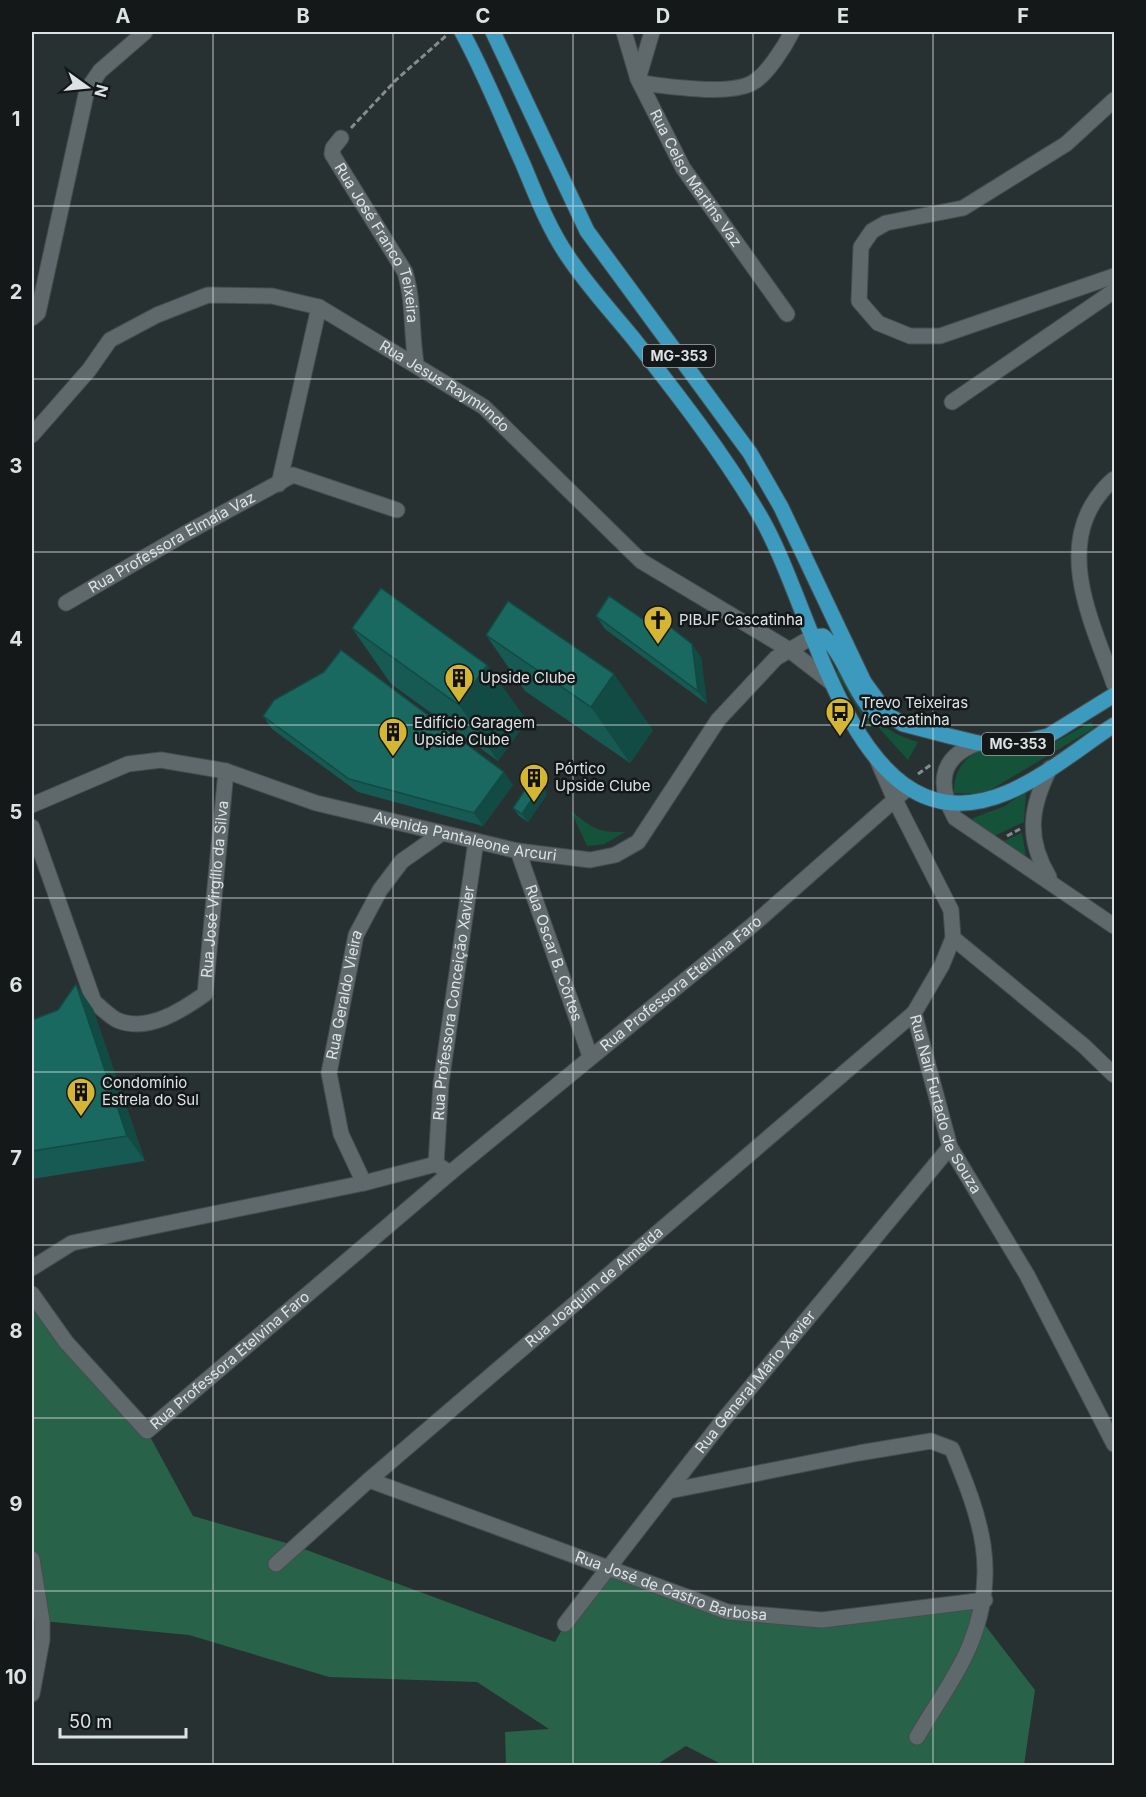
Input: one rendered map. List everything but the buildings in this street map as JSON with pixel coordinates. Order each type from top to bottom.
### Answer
[{"type":"main road","name":"MG-353","points":[[462,32],[544,214],[567,255],[665,379],[761,517],[792,583],[812,638],[832,683],[858,734],[876,757],[947,803],[978,803],[1013,790],[1114,725]]},
{"type":"main road","name":"MG-353","points":[[493,32],[587,231],[750,453],[781,507],[873,696],[888,715],[911,726],[958,738],[978,743],[1008,745],[1048,736],[1114,695]]},
{"type":"main road","points":[[812,638],[823,636],[831,643],[858,694],[887,724],[905,733],[931,740],[947,743],[958,738]]},
{"type":"street","points":[[35,315],[87,90],[100,71],[145,32]]},
{"type":"street","name":"Rua Celso Martins Vaz","points":[[624,32],[639,81],[683,168],[786,314]]},
{"type":"street","points":[[652,32],[639,81],[718,90],[752,83],[782,51],[792,32]]},
{"type":"street","points":[[1114,100],[1066,144],[963,208],[886,223],[872,231],[861,247],[859,301],[878,324],[910,336],[940,336],[1114,276]]},
{"type":"street","name":"Rua José Franco Teixeira","points":[[341,138],[333,148],[332,154],[405,272],[411,293],[412,340],[416,363]]},
{"type":"street","points":[[952,402],[1114,291]]},
{"type":"street","name":"Rua Jesus Raymundo","points":[[32,435],[89,370],[110,340],[157,315],[208,295],[272,296],[319,307],[416,363],[484,407],[640,561],[788,649],[832,683]]},
{"type":"street","points":[[279,484],[319,307]]},
{"type":"street","name":"Rua Professora Elmaia Vaz","points":[[66,603],[188,531],[293,476],[397,510]]},
{"type":"street","points":[[1114,479],[1106,484],[1085,515],[1077,558],[1086,602],[1114,684]]},
{"type":"street","name":"Avenida Pantaleone Arcuri","points":[[32,805],[128,764],[161,760],[226,771],[316,803],[518,851],[590,860],[615,855],[638,842],[718,720],[788,649],[812,638]]},
{"type":"street","points":[[978,743],[955,755],[948,766],[943,791],[955,818],[1114,926]]},
{"type":"street","name":"Rua Nair Furtado de Souza","points":[[876,757],[895,800],[951,910],[953,938],[942,965],[914,1013],[950,1147],[1027,1275],[1114,1444]]},
{"type":"street","points":[[1050,768],[1036,803],[1033,827],[1037,857],[1052,882]]},
{"type":"street","name":"Rua José Virgílio da Silva","points":[[32,827],[94,1002],[116,1019],[138,1024],[160,1019],[184,1009],[205,994],[226,771]]},
{"type":"street","name":"Rua Professora Etelvina Faro","points":[[32,1294],[66,1342],[147,1431],[590,1056],[756,923],[915,784]]},
{"type":"street","name":"Rua Geraldo Vieira","points":[[364,1183],[341,1134],[329,1073],[356,935],[380,890],[402,861],[442,833]]},
{"type":"street","name":"Rua Professora Conceição Xavier","points":[[436,1164],[441,1083],[476,841]]},
{"type":"street","name":"Rua Oscar B. Côrtes","points":[[518,851],[590,1056]]},
{"type":"street","points":[[953,938],[1084,1046],[1114,1075]]},
{"type":"street","name":"Rua Joaquim de Almeida","points":[[276,1564],[369,1480],[914,1013]]},
{"type":"street","name":"Rua General Mário Xavier","points":[[565,1624],[720,1424],[950,1147]]},
{"type":"street","points":[[32,1268],[72,1243],[364,1183],[436,1164],[450,1173]]},
{"type":"street","points":[[669,1491],[859,1453],[932,1441],[952,1449],[972,1497],[985,1550],[985,1600],[970,1647],[917,1737]]},
{"type":"street","name":"Rua José de Castro Barbosa","points":[[369,1480],[610,1566],[673,1593],[728,1612],[822,1620],[985,1600]]},
{"type":"street","points":[[32,1559],[42,1609],[42,1640],[32,1694]]},
{"type":"path","name":"Rua José Franco Teixeira","points":[[341,138],[396,80],[451,32]]},
{"type":"path","points":[[915,784],[917,774],[935,762]]},
{"type":"path","points":[[994,843],[1022,828],[1033,827]]},
{"type":"green space","points":[[837,669],[870,714],[889,730],[918,742],[908,760],[879,728],[869,727],[837,674]]},
{"type":"green space","points":[[1091,722],[1094,728],[992,789],[978,794],[954,793],[955,779],[960,767],[975,753],[981,750],[1018,754],[1038,752]]},
{"type":"green space","points":[[1026,791],[1024,822],[994,836],[973,821],[973,818],[1005,806]]},
{"type":"green space","points":[[571,811],[585,822],[601,830],[625,832],[604,844],[587,846]]},
{"type":"green space","points":[[1022,833],[1026,857],[1004,841]]},
{"type":"green space","points":[[32,1287],[147,1431],[193,1516],[293,1545],[555,1642],[565,1624],[610,1566],[728,1612],[822,1620],[967,1602],[1035,1690],[1024,1765],[723,1765],[686,1746],[656,1765],[506,1765],[505,1732],[549,1729],[477,1682],[329,1677],[189,1635],[42,1621],[32,1577]]},
{"type":"place","name":"PIBJF Cascatinha","points":[[658,646]]},
{"type":"place","name":"Upside Clube","points":[[459,704]]},
{"type":"place","name":"Trevo Teixeiras / Cascatinha","points":[[840,738]]},
{"type":"place","name":"Edifício Garagem Upside Clube","points":[[393,758]]},
{"type":"place","name":"Pórtico Upside Clube","points":[[534,804]]},
{"type":"place","name":"Condomínio Estrela do Sul","points":[[81,1118]]}]
